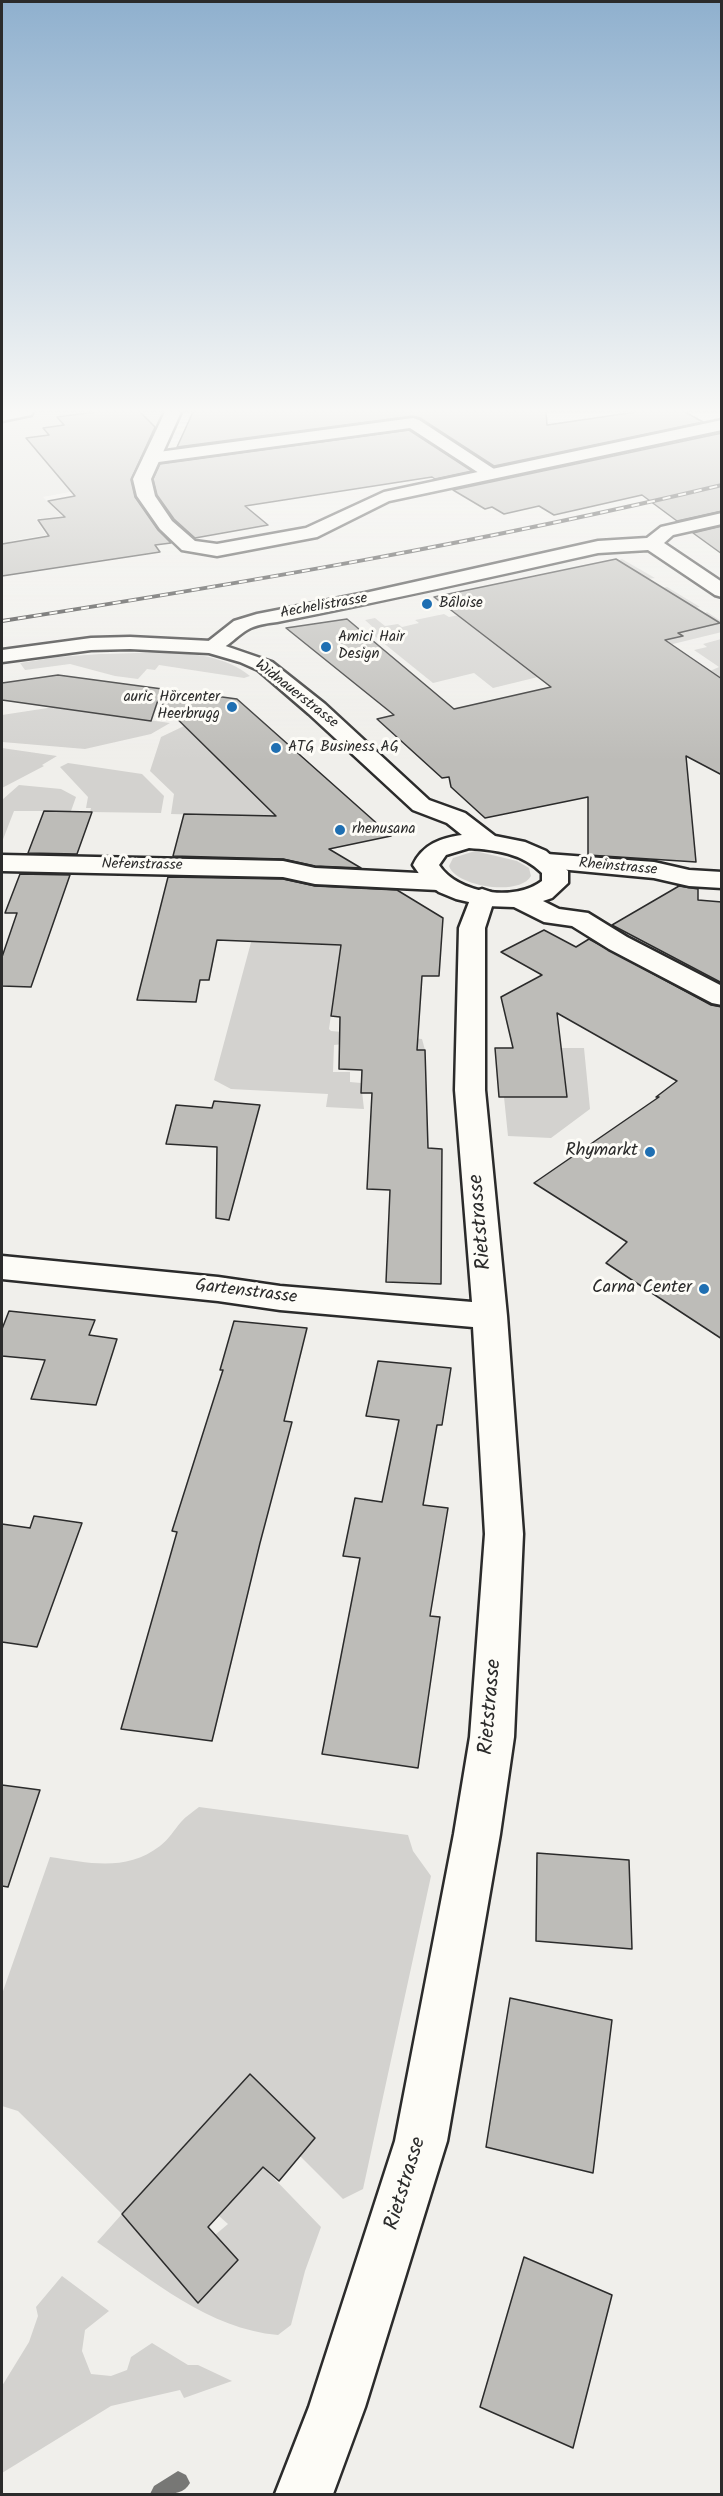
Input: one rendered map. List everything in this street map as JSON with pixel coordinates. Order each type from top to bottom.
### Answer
[{"type":"street","points":[[170,528],[189,546],[218,550],[311,532],[318,528]]},
{"type":"street","points":[[678,528],[667,531],[652,544],[722,591]]},
{"type":"street","name":"Aechelistrasse","points":[[211,647],[241,625],[264,618],[374,597],[598,547],[652,544]]},
{"type":"street","name":"Widnauerstrasse","points":[[2,656],[91,644],[169,644],[211,647],[233,652],[265,666],[317,709],[421,805],[456,818],[486,841]]},
{"type":"street","name":"Widnauerstrasse","points":[[421,805],[428,827],[438,837],[436,863]]},
{"type":"street","points":[[551,878],[534,897],[520,900],[482,897],[436,863],[469,841],[486,841],[530,851],[551,878],[572,906],[579,919]]},
{"type":"street","name":"Nefenstrasse","points":[[2,863],[283,870],[315,876],[436,863]]},
{"type":"street","name":"Rheinstrasse","points":[[551,878],[654,886],[689,878],[722,880]]},
{"type":"street","name":"Rietstrasse","points":[[304,2494],[337,2407],[421,2141],[477,1834],[492,1737],[504,1534],[490,1316],[470,1090],[472,928],[482,897]]},
{"type":"street","points":[[520,900],[553,916],[579,919],[618,943],[722,997]]},
{"type":"street","name":"Gartenstrasse","points":[[2,1267],[218,1288],[280,1298],[490,1316]]},
{"type":"shaded area","points":[[2,528],[42,528],[46,535],[10,541],[18,550],[2,552]]},
{"type":"shaded area","points":[[622,559],[655,578],[648,579],[608,600],[667,587],[700,607],[695,608],[681,599],[615,614],[634,619],[665,640],[683,636],[678,633],[707,612],[721,621],[722,632],[493,688],[474,673],[433,683],[371,633],[377,631],[365,620],[375,618],[385,626],[398,624],[402,627],[419,623],[415,620],[444,614],[449,617],[464,614]]},
{"type":"shaded area","points":[[721,639],[721,679],[710,671],[719,667],[694,650],[707,647],[703,644]]},
{"type":"shaded area","points":[[100,654],[198,655],[217,659],[250,676],[244,678],[159,665],[155,670],[147,669],[138,679],[115,676],[70,664],[25,670],[20,663]]},
{"type":"shaded area","points":[[54,707],[170,723],[151,734],[85,749],[2,742],[2,715]]},
{"type":"shaded area","points":[[184,726],[277,817],[171,814],[174,794],[150,771],[161,737]]},
{"type":"shaded area","points":[[2,748],[57,756],[42,765],[44,766],[2,788]]},
{"type":"shaded area","points":[[68,763],[142,774],[164,796],[161,813],[90,812],[91,808],[86,808],[88,797],[60,767]]},
{"type":"shaded area","points":[[19,785],[61,789],[76,797],[71,811],[14,811],[2,842],[2,800]]},
{"type":"shaded area","points":[[475,851],[517,861],[529,868],[531,876],[514,886],[501,887],[463,879],[449,866],[453,858]]},
{"type":"shaded area","points":[[264,894],[341,945],[329,1029],[331,1031],[422,1039],[425,1050],[344,1049],[344,1044],[334,1045],[333,1072],[350,1072],[350,1082],[361,1083],[364,1109],[326,1107],[328,1094],[231,1089],[214,1080]]},
{"type":"shaded area","points":[[561,1048],[584,1048],[590,1109],[551,1138],[508,1136],[504,1097]]},
{"type":"shaded area","points":[[199,1807],[408,1835],[413,1851],[431,1876],[363,2189],[343,2199],[299,2155],[315,2137],[249,2074],[122,2214],[18,2111],[2,2106],[2,1994],[50,1857],[107,1864],[134,1860],[160,1846],[183,1820]]},
{"type":"shaded area","points":[[263,2167],[321,2227],[305,2271],[291,2325],[278,2335],[253,2331],[205,2313],[160,2287],[97,2242],[122,2214],[199,2303],[238,2260],[215,2235],[228,2224],[219,2216]]},
{"type":"shaded area","points":[[62,2276],[109,2311],[85,2330],[82,2351],[91,2374],[111,2376],[127,2370],[131,2357],[152,2343],[188,2365],[198,2365],[232,2381],[184,2398],[180,2390],[111,2406],[2,2473],[2,2386],[29,2342],[38,2316],[36,2307]]},
{"type":"building","points":[[44,528],[157,528],[171,543],[155,545],[160,552],[2,576],[2,544],[49,536]]},
{"type":"building","points":[[184,528],[248,528],[195,538]]},
{"type":"building","points":[[722,528],[722,554],[693,533]]},
{"type":"building","points":[[616,559],[720,623],[678,633],[683,636],[665,640],[722,679],[722,775],[686,756],[696,862],[588,855],[588,797],[485,818],[451,787],[449,777],[442,778],[377,719],[394,715],[286,628],[347,619],[454,709],[551,687],[434,597]]},
{"type":"building","points":[[58,675],[237,699],[391,836],[329,849],[361,868],[315,866],[283,859],[173,856],[184,814],[276,816],[158,700],[151,721],[2,700],[2,683]]},
{"type":"building","points":[[44,811],[92,812],[77,854],[28,853]]},
{"type":"building","points":[[20,874],[70,875],[31,987],[2,986],[2,957],[17,913],[5,913]]},
{"type":"building","points":[[168,877],[283,879],[315,886],[397,890],[443,918],[439,976],[422,976],[417,1050],[425,1050],[428,1148],[442,1149],[441,1284],[386,1282],[390,1190],[367,1189],[372,1093],[361,1093],[362,1070],[339,1069],[340,1017],[331,1016],[341,945],[217,940],[209,980],[200,980],[196,1002],[137,1000]]},
{"type":"building","points":[[679,886],[698,889],[698,900],[722,902],[722,983],[612,925]]},
{"type":"building","name":"Rhymarkt","points":[[544,930],[576,947],[589,939],[711,1005],[722,1007],[722,1339],[606,1263],[627,1242],[534,1183],[659,1097],[656,1097],[677,1081],[557,1013],[567,1097],[499,1097],[495,1048],[513,1048],[501,997],[542,975],[501,952]]},
{"type":"building","points":[[214,1101],[260,1105],[229,1220],[216,1218],[217,1147],[166,1144],[176,1105],[212,1108]]},
{"type":"building","points":[[9,1311],[95,1320],[89,1335],[117,1339],[96,1405],[31,1399],[45,1360],[2,1356],[2,1329]]},
{"type":"building","points":[[234,1321],[307,1328],[284,1421],[292,1422],[212,1741],[121,1729],[177,1532],[172,1531],[223,1370],[220,1370]]},
{"type":"building","points":[[378,1361],[451,1368],[442,1425],[437,1425],[423,1505],[448,1508],[430,1616],[440,1617],[418,1768],[322,1754],[360,1558],[343,1556],[355,1498],[382,1502],[399,1420],[366,1416]]},
{"type":"building","points":[[34,1516],[82,1523],[37,1647],[2,1642],[2,1524],[30,1528]]},
{"type":"building","points":[[2,1785],[40,1790],[8,1887],[2,1886]]},
{"type":"building","points":[[537,1853],[629,1860],[632,1949],[536,1941]]},
{"type":"building","points":[[510,1998],[612,2020],[593,2173],[486,2147]]},
{"type":"building","points":[[250,2074],[315,2138],[279,2181],[263,2167],[208,2227],[238,2260],[198,2303],[122,2214]]},
{"type":"building","points":[[524,2257],[612,2295],[573,2448],[480,2407]]},
{"type":"waterway","points":[[162,2494],[178,2483]]},
{"type":"railway","points":[[2,621],[183,592],[526,528]]},
{"type":"place","name":"Bâloise","points":[[427,604]]},
{"type":"place","name":"Amici Hair Design","points":[[326,647]]},
{"type":"place","name":"auric Hörcenter Heerbrugg","points":[[232,707]]},
{"type":"place","name":"ATG Business AG","points":[[276,748]]},
{"type":"place","name":"rhenusana","points":[[340,830]]},
{"type":"place","name":"Rhymarkt","points":[[650,1152]]},
{"type":"place","name":"Carna Center","points":[[704,1289]]}]
